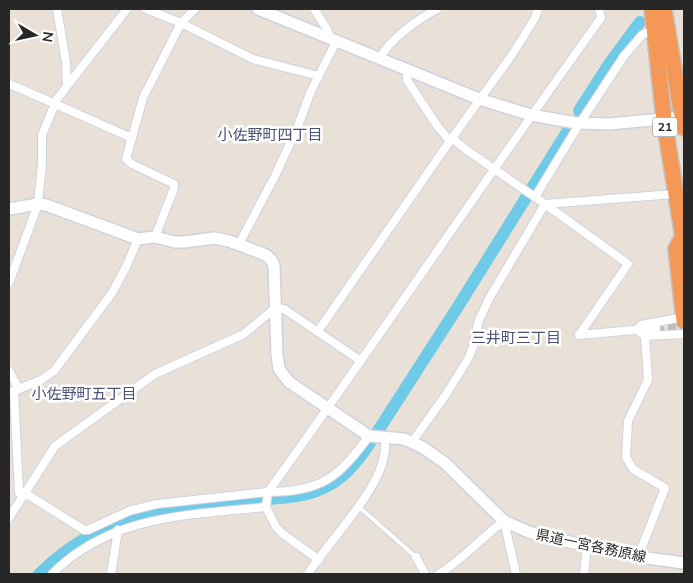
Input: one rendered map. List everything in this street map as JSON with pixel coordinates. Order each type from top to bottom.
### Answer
[{"type":"highway","name":"21","points":[[652,9],[664,120],[684,240]]},
{"type":"highway","name":"21","points":[[664,9],[684,121]]},
{"type":"highway","points":[[684,240],[676,249],[684,321]]},
{"type":"main road","points":[[258,9],[479,99],[531,115],[580,123],[609,124],[664,120],[684,121]]},
{"type":"main road","name":"県道一宮各務原線","points":[[9,209],[38,204],[46,205],[138,239],[155,237],[175,242],[184,242],[215,238],[240,244],[266,255],[274,266],[279,369],[289,382],[369,436],[385,439],[404,439],[412,442],[445,463],[504,520],[529,532],[638,557],[684,563]]},
{"type":"street","points":[[57,9],[66,62],[67,85]]},
{"type":"street","points":[[9,283],[11,273],[38,204],[42,164],[42,135],[55,103],[127,9]]},
{"type":"street","points":[[146,9],[181,23],[253,59],[318,76]]},
{"type":"street","points":[[155,237],[174,184],[132,164],[126,159],[143,98],[181,23],[195,9]]},
{"type":"street","points":[[240,244],[298,126],[333,39],[314,9]]},
{"type":"street","points":[[380,58],[383,52],[408,28],[437,9]]},
{"type":"street","points":[[318,331],[479,99],[512,55],[535,18],[538,9]]},
{"type":"street","points":[[267,499],[327,409],[531,115],[601,18],[599,9]]},
{"type":"street","points":[[531,194],[624,56],[642,35],[655,29]]},
{"type":"street","points":[[407,70],[407,80],[438,127],[451,139],[628,264],[579,335],[656,328]]},
{"type":"street","points":[[9,84],[132,138]]},
{"type":"street","points":[[545,204],[675,194]]},
{"type":"street","points":[[412,442],[445,396],[468,359],[473,347],[479,320],[490,297],[545,204]]},
{"type":"street","points":[[14,391],[41,380],[54,372],[112,293],[138,239]]},
{"type":"street","points":[[9,518],[55,446],[156,374],[244,334],[275,308],[284,309],[361,360]]},
{"type":"street","points":[[637,330],[641,325],[684,318]]},
{"type":"street","points":[[637,330],[645,336],[684,334]]},
{"type":"street","points":[[638,557],[665,488],[633,469],[626,457],[628,421],[648,380],[645,336]]},
{"type":"street","points":[[9,371],[14,391],[19,493],[84,530],[129,511],[157,504],[267,499]]},
{"type":"street","points":[[52,574],[93,542],[118,530],[168,517],[267,499],[286,492],[311,488],[338,474],[369,436]]},
{"type":"street","points":[[308,574],[372,486],[386,449],[385,439]]},
{"type":"street","points":[[267,499],[276,527],[319,560]]},
{"type":"street","points":[[439,574],[458,562],[480,539],[504,520],[516,574]]},
{"type":"street","points":[[112,574],[118,530]]},
{"type":"street","points":[[584,574],[587,546]]},
{"type":"street","points":[[416,557],[426,574]]},
{"type":"lane","points":[[358,506],[416,557]]},
{"type":"waterway","points":[[579,111],[609,64],[640,22]]},
{"type":"waterway","points":[[376,434],[567,132]]},
{"type":"waterway","points":[[39,574],[53,561],[81,541],[127,520],[184,507],[291,497],[312,493],[331,484],[348,471],[370,443]]},
{"type":"tunnel","points":[[656,328],[684,325]]},
{"type":"district","name":"小佐野町四丁目","points":[[270,135]]},
{"type":"district","name":"三井町三丁目","points":[[516,338]]},
{"type":"district","name":"小佐野町五丁目","points":[[84,394]]}]
